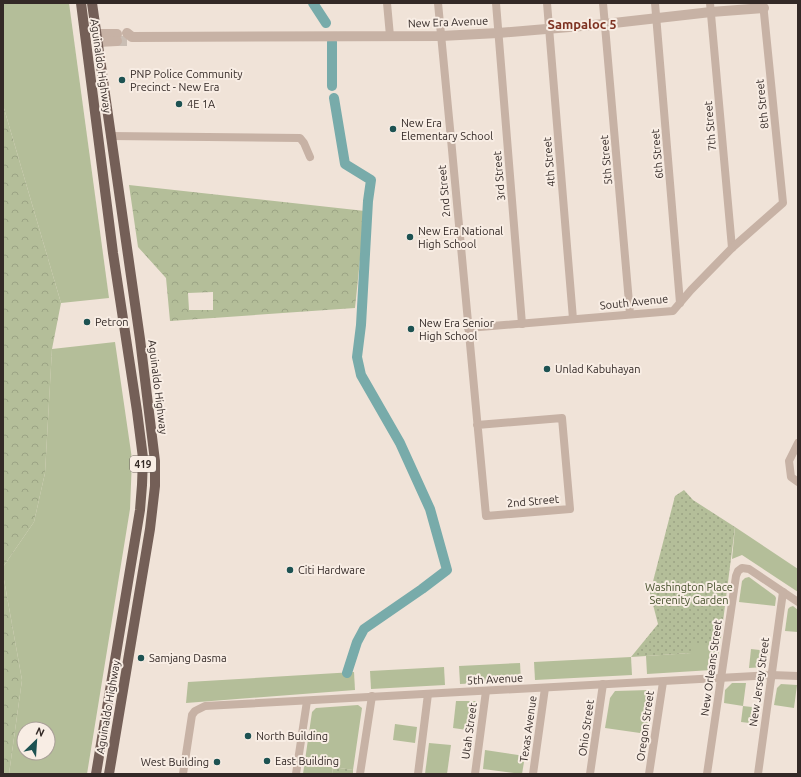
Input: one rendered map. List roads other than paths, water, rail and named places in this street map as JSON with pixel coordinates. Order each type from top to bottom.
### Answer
[{"type":"main road","name":"Aguinaldo Highway","points":[[80,3],[86,39],[113,253],[143,458],[140,510],[96,774]]},
{"type":"main road","name":"Aguinaldo Highway","points":[[92,3],[140,339],[155,461],[155,486],[150,529],[109,774]]},
{"type":"main road","points":[[103,168],[115,166]]},
{"type":"main road","points":[[127,593],[139,595]]},
{"type":"street","points":[[387,3],[390,36]]},
{"type":"street","name":"2nd Street","points":[[438,3],[477,425],[486,516],[570,509],[562,418],[477,425]]},
{"type":"street","name":"3rd Street","points":[[496,3],[522,324]]},
{"type":"street","name":"4th Street","points":[[546,3],[573,319]]},
{"type":"street","name":"5th Street","points":[[603,3],[630,314]]},
{"type":"street","name":"6th Street","points":[[655,3],[680,303]]},
{"type":"street","name":"New Era Avenue","points":[[86,39],[124,37],[441,36],[605,24],[656,18],[711,7],[763,5]]},
{"type":"street","name":"8th Street","points":[[763,5],[783,203]]},
{"type":"street","name":"7th Street","points":[[711,7],[732,248]]},
{"type":"street","points":[[110,136],[300,138],[304,143],[310,157]]},
{"type":"street","name":"South Avenue","points":[[468,328],[673,311],[691,290],[732,248],[783,203]]},
{"type":"street","points":[[798,443],[789,461],[791,477],[798,482]]},
{"type":"street","name":"New Orleans Street","points":[[707,774],[736,576],[742,568],[749,570],[783,592]]},
{"type":"street","points":[[783,592],[798,602]]},
{"type":"street","name":"New Jersey Street","points":[[758,774],[783,592]]},
{"type":"street","name":"5th Avenue","points":[[184,774],[190,721],[195,710],[205,706],[771,675],[798,676]]},
{"type":"street","name":"Oregon Street","points":[[649,774],[663,682]]},
{"type":"street","name":"Ohio Street","points":[[590,774],[603,684]]},
{"type":"street","name":"Texas Avenue","points":[[533,774],[545,688]]},
{"type":"street","name":"Utah Street","points":[[475,774],[486,691]]},
{"type":"street","points":[[418,774],[428,694]]},
{"type":"street","points":[[360,774],[372,696]]},
{"type":"street","points":[[296,774],[307,701]]},
{"type":"waterway","points":[[313,3],[326,23]]},
{"type":"waterway","points":[[332,42],[332,86]]},
{"type":"waterway","points":[[334,98],[345,164],[371,180],[368,201],[361,325],[357,357],[361,375],[400,443],[430,509],[447,570],[364,629],[357,642],[347,673]]},
{"type":"tunnel","points":[[117,41],[127,41]]},
{"type":"place","name":"PNP Police Community Precinct - New Era","points":[[122,80]]},
{"type":"place","name":"4E 1A","points":[[179,104]]},
{"type":"place","name":"New Era Elementary School","points":[[393,129]]},
{"type":"place","name":"New Era National High School","points":[[410,237]]},
{"type":"place","name":"Petron","points":[[87,322]]},
{"type":"place","name":"New Era Senior High School","points":[[411,329]]},
{"type":"place","name":"Unlad Kabuhayan","points":[[547,369]]},
{"type":"place","name":"Citi Hardware","points":[[290,570]]},
{"type":"place","name":"Samjang Dasma","points":[[141,658]]},
{"type":"place","name":"North Building","points":[[248,736]]},
{"type":"place","name":"East Building","points":[[267,761]]},
{"type":"place","name":"West Building","points":[[217,762]]},
{"type":"district","name":"Sampaloc 5","points":[[582,24]]},
{"type":"park label","name":"Washington Place Serenity Garden","points":[[689,593]]}]
